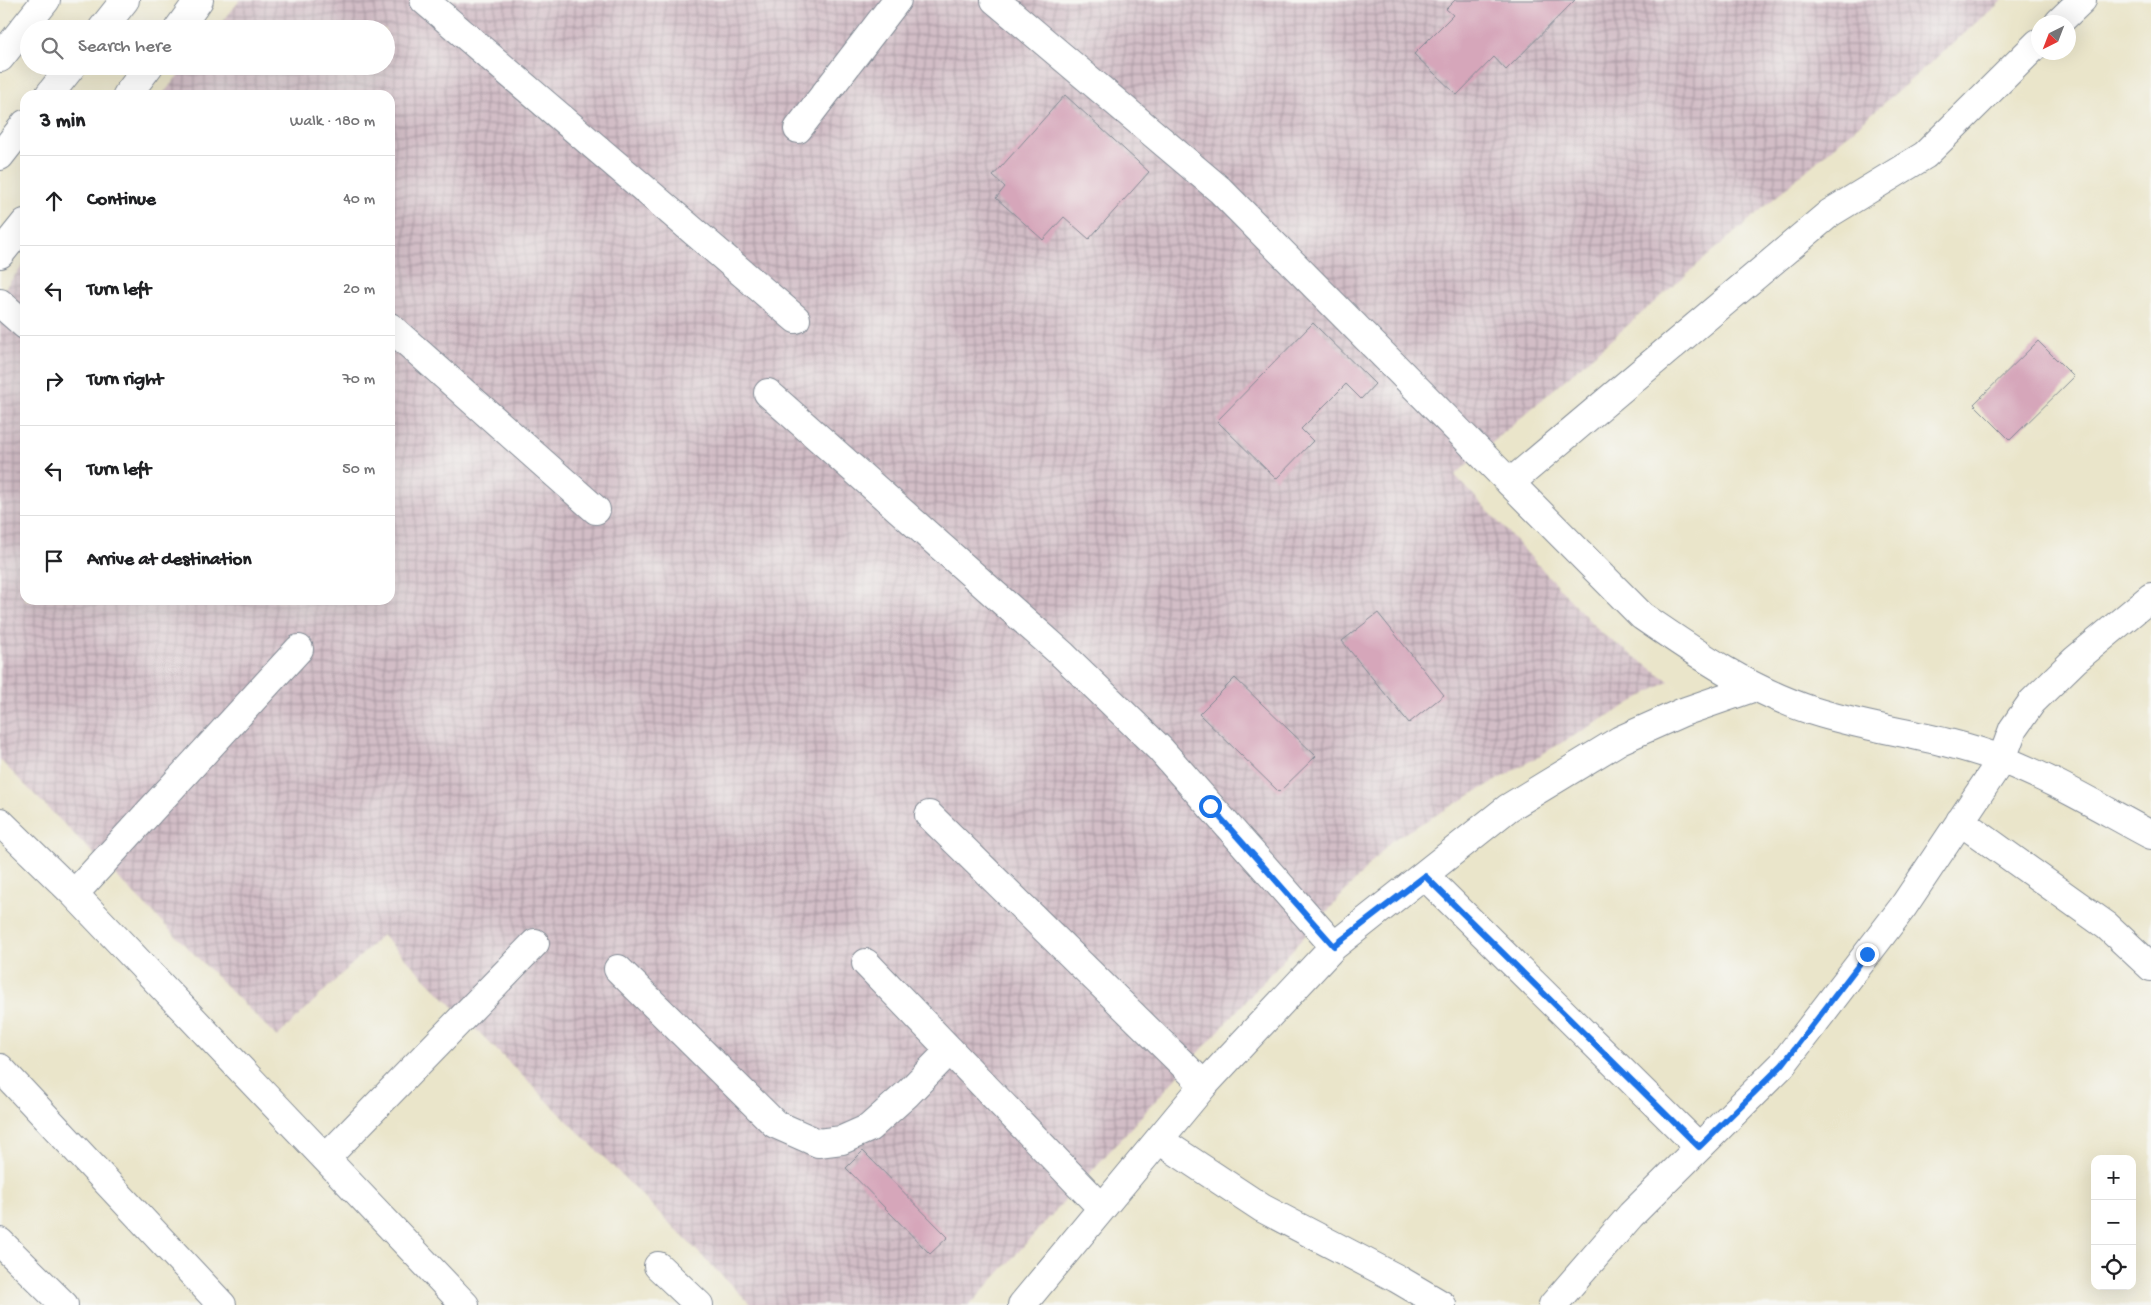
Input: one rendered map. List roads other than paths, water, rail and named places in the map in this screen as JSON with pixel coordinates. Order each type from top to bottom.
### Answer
[{"type":"main road","points":[[30,20],[46,0]]},
{"type":"main road","points":[[109,20],[125,0]]},
{"type":"main road","points":[[185,20],[199,0]]},
{"type":"main road","points":[[424,0],[796,319]]},
{"type":"main road","points":[[798,129],[897,0]]},
{"type":"main road","points":[[994,0],[1220,190],[1642,616],[1718,668],[1754,687],[1813,711],[1925,737],[2002,759],[2071,790],[2151,836]]},
{"type":"main road","points":[[2066,15],[2082,0]]},
{"type":"main road","points":[[0,58],[20,33]]},
{"type":"main road","points":[[1510,483],[1830,213],[1925,155],[2031,50]]},
{"type":"main road","points":[[53,90],[65,75]]},
{"type":"main road","points":[[132,90],[142,75]]},
{"type":"main road","points":[[0,156],[20,130]]},
{"type":"main road","points":[[0,254],[20,229]]},
{"type":"main road","points":[[0,303],[20,321]]},
{"type":"main road","points":[[395,332],[596,510]]},
{"type":"main road","points":[[768,393],[1063,655],[1160,749],[1334,946]]},
{"type":"main road","points":[[1553,1305],[1631,1215],[1782,1065],[1903,907],[2002,759],[2013,730],[2032,702],[2075,660],[2151,597]]},
{"type":"main road","points":[[74,894],[299,649]]},
{"type":"main road","points":[[1022,1305],[1204,1085],[1334,946],[1425,876],[1508,808],[1620,740],[1682,712],[1754,687]]},
{"type":"main road","points":[[928,815],[1204,1085]]},
{"type":"main road","points":[[0,822],[74,894],[327,1157],[465,1305]]},
{"type":"main road","points":[[1960,822],[2049,883],[2107,926],[2151,967]]},
{"type":"main road","points":[[1425,876],[1699,1147]]},
{"type":"main road","points":[[327,1157],[535,943]]},
{"type":"main road","points":[[866,963],[1102,1208]]},
{"type":"main road","points":[[618,969],[775,1124],[818,1143],[842,1140],[869,1128],[907,1094],[950,1050]]},
{"type":"main road","points":[[0,1068],[222,1305]]},
{"type":"main road","points":[[1159,1140],[1262,1208],[1396,1278],[1442,1305]]},
{"type":"main road","points":[[0,1242],[64,1305]]},
{"type":"main road","points":[[658,1266],[699,1305]]}]
